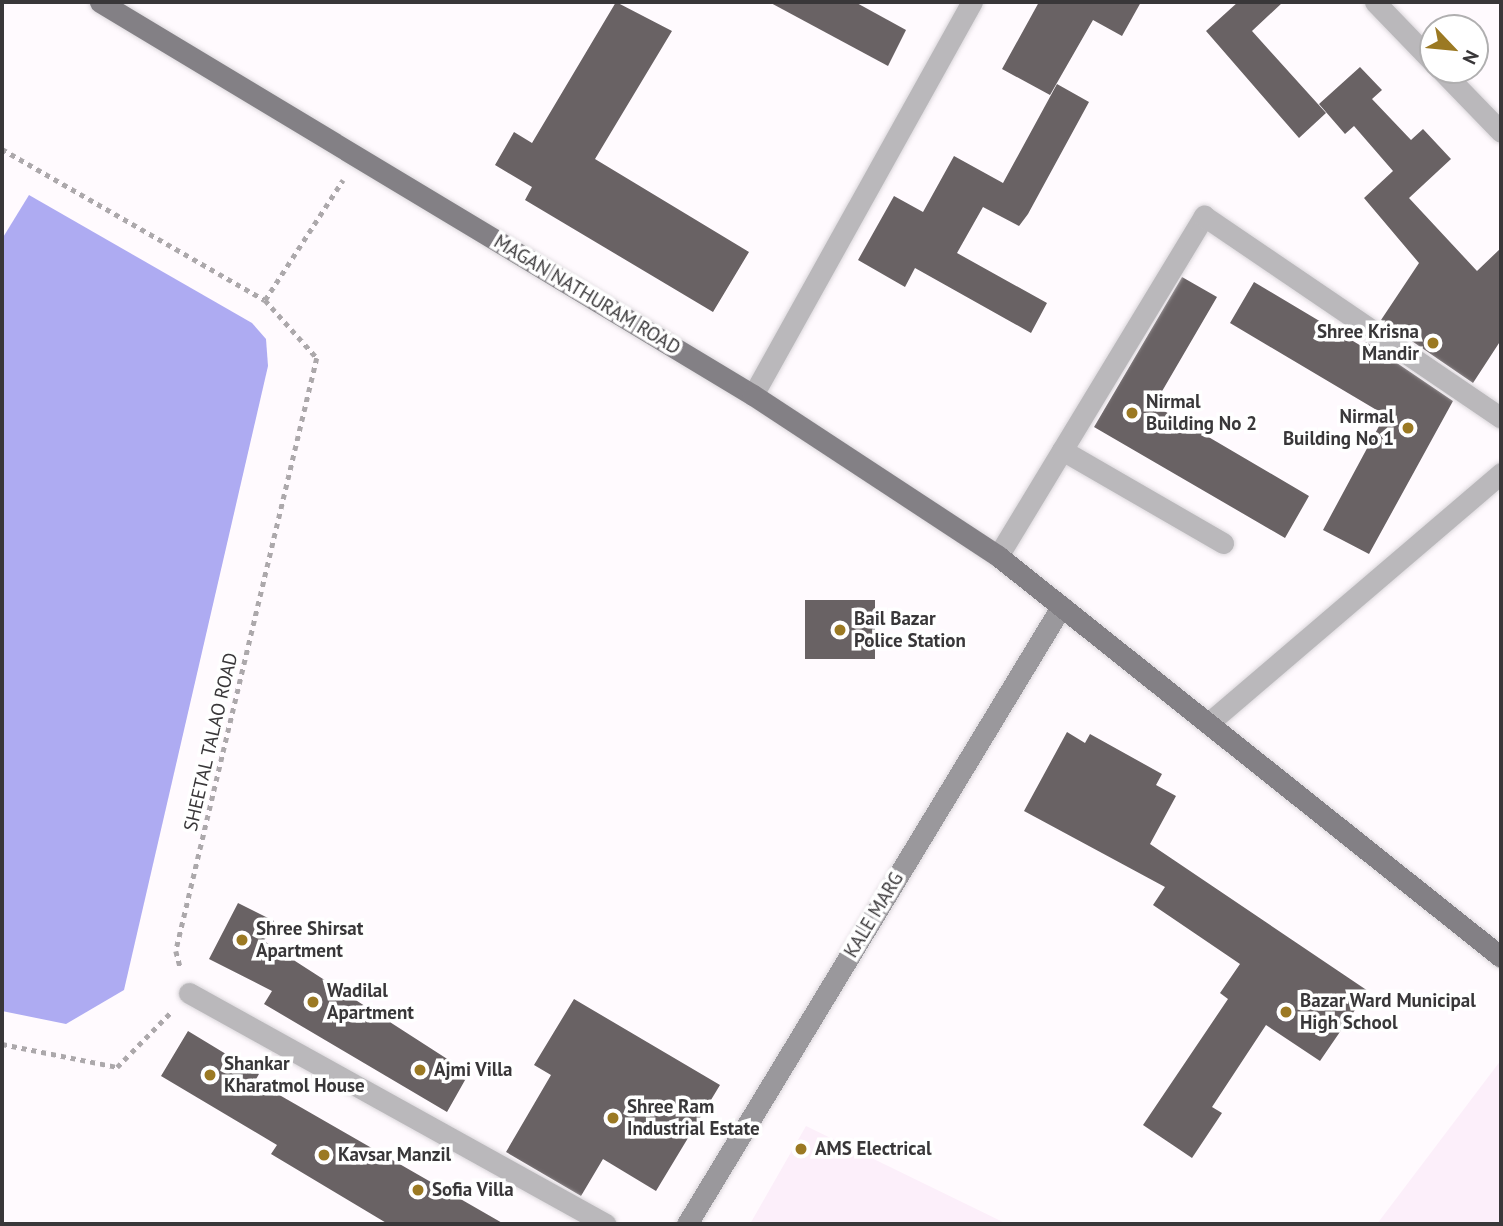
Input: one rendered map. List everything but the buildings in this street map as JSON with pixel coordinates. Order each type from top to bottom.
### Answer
[{"type":"main road","name":"MAGAN NATHURAM ROAD","points":[[100,2],[753,395],[998,556],[1211,721],[1501,957]]},
{"type":"main road","name":"KALE MARG","points":[[687,1224],[1061,607]]},
{"type":"street","points":[[753,395],[972,2]]},
{"type":"street","points":[[1375,2],[1419,48]]},
{"type":"street","points":[[1455,84],[1501,132]]},
{"type":"street","points":[[998,556],[1204,216],[1501,418]]},
{"type":"street","points":[[1062,450],[1223,543]]},
{"type":"street","points":[[1211,721],[1501,473]]},
{"type":"street","points":[[189,993],[605,1224]]},
{"type":"path","name":"SHEETAL TALAO ROAD","points":[[2,149],[265,300],[317,358],[176,951],[189,993]]},
{"type":"path","points":[[265,300],[358,157]]},
{"type":"path","points":[[2,1044],[117,1067],[189,993]]},
{"type":"shaded area","points":[[29,195],[252,323],[266,339],[268,366],[124,990],[66,1024],[2,1011],[2,239]]},
{"type":"shaded area","points":[[1501,1060],[1501,1224],[1377,1224]]},
{"type":"shaded area","points":[[806,1126],[1007,1224],[750,1224]]},
{"type":"place","name":"Shree Krisna Mandir","points":[[1433,343]]},
{"type":"place","name":"Nirmal Building No 2","points":[[1132,413]]},
{"type":"place","name":"Nirmal Building No 1","points":[[1408,428]]},
{"type":"place","name":"Bail Bazar Police Station","points":[[840,630]]},
{"type":"place","name":"Shree Shirsat Apartment","points":[[242,940]]},
{"type":"place","name":"Wadilal Apartment","points":[[313,1002]]},
{"type":"place","name":"Bazar Ward Municipal High School","points":[[1286,1012]]},
{"type":"place","name":"Ajmi Villa","points":[[420,1070]]},
{"type":"place","name":"Shankar Kharatmol House","points":[[210,1075]]},
{"type":"place","name":"Shree Ram Industrial Estate","points":[[613,1118]]},
{"type":"place","name":"AMS Electrical","points":[[801,1149]]},
{"type":"place","name":"Kavsar Manzil","points":[[324,1155]]},
{"type":"place","name":"Sofia Villa","points":[[418,1190]]}]
